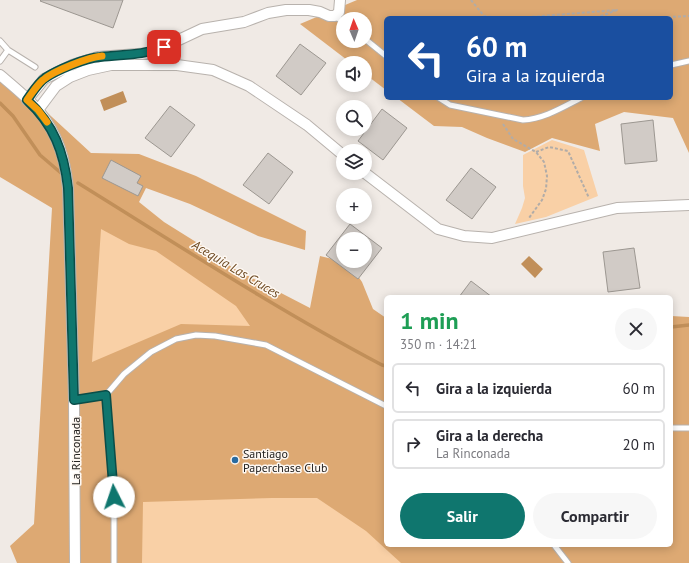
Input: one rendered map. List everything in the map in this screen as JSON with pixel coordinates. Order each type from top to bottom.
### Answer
[{"type":"street","points":[[339,12],[340,0]]},
{"type":"street","points":[[27,100],[44,79],[72,65],[98,57],[151,53],[202,29],[244,22],[268,13],[280,11],[309,10],[320,12],[336,18]]},
{"type":"street","points":[[38,110],[56,86],[70,77],[88,70],[111,66],[177,65],[213,70],[249,86],[307,125],[336,149]]},
{"type":"street","name":"La Rinconada","points":[[0,75],[38,110],[50,127],[59,145],[66,165],[69,196],[74,400],[75,563]]},
{"type":"street","points":[[372,178],[438,229],[464,236],[492,238],[617,208],[689,205]]},
{"type":"lane","points":[[0,41],[8,50],[35,67]]},
{"type":"lane","points":[[372,45],[384,54]]},
{"type":"lane","points":[[0,61],[8,50]]},
{"type":"lane","points":[[673,65],[689,61]]},
{"type":"lane","points":[[442,100],[450,105],[523,120],[534,120],[577,100]]},
{"type":"lane","points":[[74,400],[106,395],[124,374],[152,352],[176,339],[196,335],[215,336],[266,345],[384,405]]},
{"type":"lane","points":[[106,395],[114,497],[114,563]]},
{"type":"lane","points":[[673,428],[689,428]]},
{"type":"lane","points":[[556,547],[568,563]]},
{"type":"path","points":[[471,0],[484,16]]},
{"type":"path","points":[[544,16],[617,10],[601,16]]},
{"type":"path","points":[[673,17],[689,16]]},
{"type":"path","points":[[497,115],[513,139],[536,152],[544,162],[547,176],[546,189],[542,200],[527,221]]},
{"type":"path","points":[[536,152],[549,147],[568,151],[589,198]]},
{"type":"shaded area","points":[[357,0],[689,0],[689,153],[673,118],[624,112],[595,124],[600,151],[552,138],[525,152],[462,127],[434,126],[400,100],[673,100],[673,16],[384,16],[384,88],[372,79],[372,56],[342,56],[300,24]]},
{"type":"shaded area","name":"Santiago Paperchase Club","points":[[0,69],[91,153],[139,154],[196,176],[306,231],[305,250],[258,236],[190,204],[146,188],[139,202],[164,222],[204,247],[233,268],[310,308],[320,256],[336,260],[336,268],[352,268],[362,282],[373,309],[384,317],[384,547],[673,547],[673,316],[689,317],[689,563],[401,563],[366,531],[317,498],[143,502],[142,563],[17,563],[10,546],[34,524],[52,208],[0,177]],"holes":[[[101,229],[129,244],[156,251],[236,306],[250,326],[181,324],[92,362]]]},
{"type":"shaded area","points":[[123,91],[127,102],[104,111],[100,100]]},
{"type":"shaded area","points":[[552,140],[584,150],[598,196],[546,217],[515,224],[525,198],[523,186],[523,155]]},
{"type":"shaded area","name":"Santiago Paperchase Club","points":[[78,190],[342,359],[384,537],[384,547],[673,547],[689,563],[85,563]]},
{"type":"shaded area","points":[[529,256],[543,269],[535,278],[521,264]]},
{"type":"building","points":[[123,0],[113,28],[40,1]]},
{"type":"building","points":[[300,44],[326,63],[301,95],[276,76]]},
{"type":"building","points":[[170,106],[195,125],[171,157],[145,138]]},
{"type":"building","points":[[382,109],[407,128],[383,160],[372,152],[372,144],[362,144],[358,141],[362,136],[372,136],[372,122]]},
{"type":"building","points":[[653,120],[657,161],[625,164],[621,124]]},
{"type":"building","points":[[268,153],[293,172],[269,204],[243,185]]},
{"type":"building","points":[[111,160],[141,176],[137,183],[143,186],[138,196],[102,178]]},
{"type":"building","points":[[471,168],[496,187],[472,219],[446,200]]},
{"type":"building","points":[[350,224],[361,232],[344,232]]},
{"type":"building","points":[[372,240],[382,248],[372,261]]},
{"type":"building","points":[[336,242],[336,262],[326,255]]},
{"type":"building","points":[[634,248],[640,288],[608,292],[603,252]]},
{"type":"building","points":[[343,268],[367,268],[358,279]]},
{"type":"building","points":[[471,281],[489,295],[460,295]]},
{"type":"waterway","name":"Acequia Las Cruces","points":[[0,103],[13,116],[40,155],[61,173]]},
{"type":"waterway","name":"Acequia Las Cruces","points":[[78,183],[266,300],[384,366]]},
{"type":"waterway","name":"Acequia Las Cruces","points":[[673,327],[689,325]]},
{"type":"slow traffic","points":[[47,122],[38,110],[27,100],[37,86],[44,79],[72,65],[102,56]]},
{"type":"place","name":"Santiago Paperchase Club","points":[[235,460]]},
{"type":"route","points":[[114,497],[106,395],[74,400],[68,188],[66,165],[59,145],[50,127],[38,110],[27,100],[44,79],[72,65],[98,57],[151,53],[164,47]]}]
